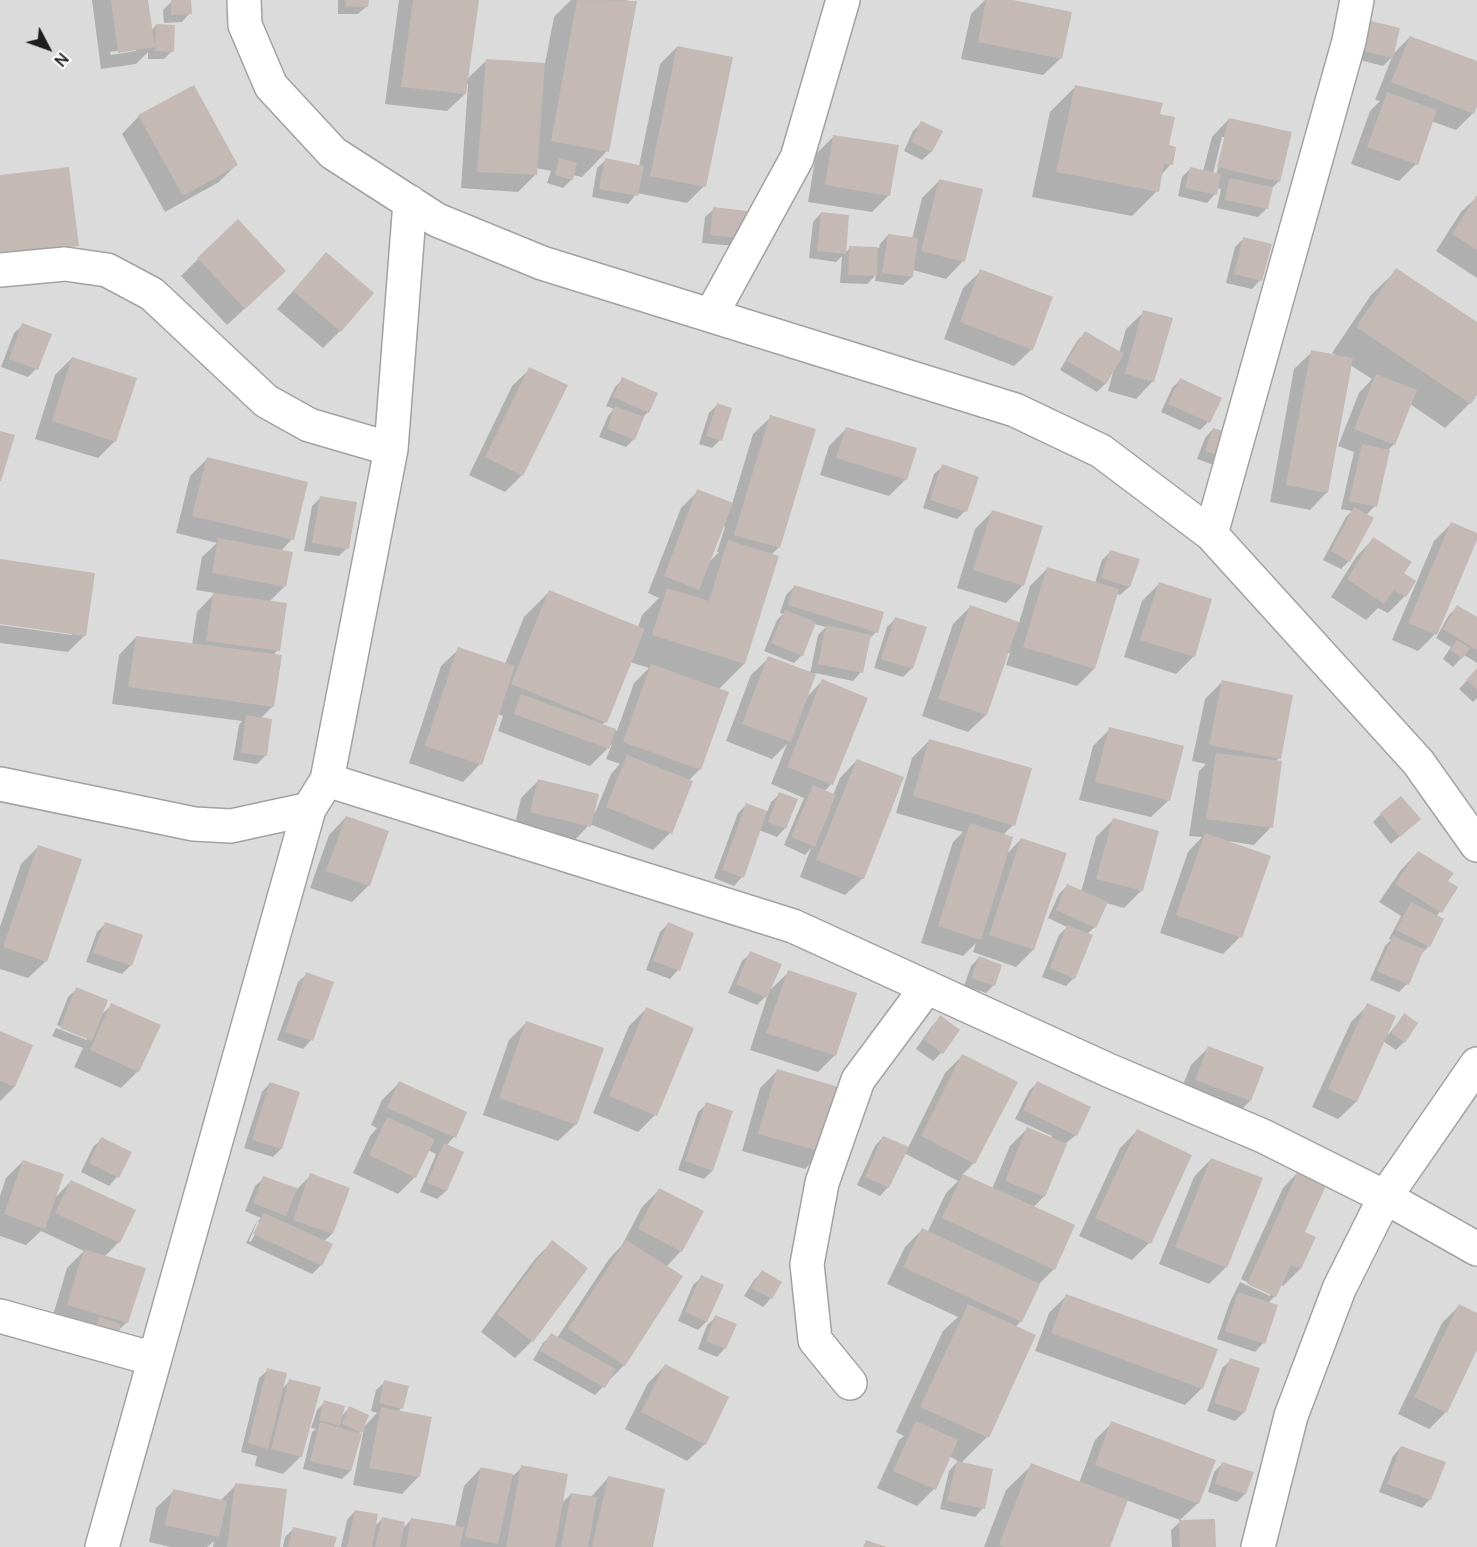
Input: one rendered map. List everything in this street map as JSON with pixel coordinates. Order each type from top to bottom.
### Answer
[{"type":"street","points":[[244,0],[245,25],[271,86],[333,153],[437,220],[542,263],[1015,410],[1101,451],[1211,534],[1418,762],[1477,845]]},
{"type":"street","points":[[711,315],[797,158],[843,0]]},
{"type":"street","points":[[1211,534],[1349,41],[1356,0]]},
{"type":"street","points":[[102,1547],[309,809],[327,780],[391,449],[410,202]]},
{"type":"street","points":[[0,270],[65,264],[107,270],[152,294],[266,400],[309,425],[391,449]]},
{"type":"street","points":[[327,780],[793,926],[1108,1070],[1263,1136],[1385,1197],[1477,1249]]},
{"type":"street","points":[[0,784],[195,824],[231,826],[309,809]]},
{"type":"street","points":[[850,1383],[814,1340],[807,1264],[822,1183],[858,1080],[927,987]]},
{"type":"street","points":[[1258,1547],[1291,1416],[1339,1289],[1385,1197],[1477,1064]]},
{"type":"street","points":[[0,1316],[154,1359]]},
{"type":"shaded area","points":[[0,0],[1477,0],[1477,1547],[0,1547]]},
{"type":"building","points":[[111,0],[148,0],[155,47],[118,53]]},
{"type":"building","points":[[171,0],[191,0],[192,14],[171,15]]},
{"type":"building","points":[[346,0],[369,0],[368,7],[345,6]]},
{"type":"building","points":[[413,0],[479,0],[466,94],[401,87]]},
{"type":"building","points":[[577,0],[637,1],[609,152],[551,141]]},
{"type":"building","points":[[986,0],[1013,0],[1072,12],[1062,59],[978,42]]},
{"type":"building","points":[[1367,20],[1400,28],[1393,58],[1359,50]]},
{"type":"building","points":[[156,24],[175,25],[174,52],[155,51]]},
{"type":"building","points":[[1410,36],[1477,61],[1477,107],[1474,114],[1391,82]]},
{"type":"building","points":[[677,46],[733,57],[706,187],[650,176]]},
{"type":"building","points":[[486,59],[545,63],[537,175],[477,172]]},
{"type":"building","points":[[194,85],[238,165],[183,196],[138,115]]},
{"type":"building","points":[[1075,85],[1163,103],[1160,114],[1175,117],[1169,145],[1176,147],[1173,165],[1164,164],[1159,192],[1056,172]]},
{"type":"building","points":[[1387,92],[1437,110],[1418,165],[1367,147]]},
{"type":"building","points":[[1229,118],[1292,132],[1280,182],[1217,167]]},
{"type":"building","points":[[921,121],[943,131],[932,152],[911,142]]},
{"type":"building","points":[[833,135],[899,145],[890,196],[825,185]]},
{"type":"building","points":[[559,158],[577,163],[573,180],[555,175]]},
{"type":"building","points":[[605,158],[644,166],[638,196],[599,189]]},
{"type":"building","points":[[69,167],[79,246],[0,256],[0,175]]},
{"type":"building","points":[[1190,167],[1221,174],[1217,195],[1185,188]]},
{"type":"building","points":[[1229,178],[1273,187],[1268,209],[1225,200]]},
{"type":"building","points":[[939,179],[983,189],[965,262],[921,251]]},
{"type":"building","points":[[1477,195],[1477,250],[1452,234]]},
{"type":"building","points":[[713,207],[747,211],[745,239],[710,235]]},
{"type":"building","points":[[821,212],[849,215],[846,254],[817,251]]},
{"type":"building","points":[[238,219],[286,271],[245,309],[197,258]]},
{"type":"building","points":[[888,234],[918,238],[913,277],[882,273]]},
{"type":"building","points":[[1243,237],[1272,244],[1262,281],[1234,274]]},
{"type":"building","points":[[849,246],[878,247],[877,276],[848,275]]},
{"type":"building","points":[[326,252],[374,293],[341,332],[293,291]]},
{"type":"building","points":[[1396,268],[1477,322],[1477,395],[1471,404],[1356,327]]},
{"type":"building","points":[[980,269],[1053,297],[1033,350],[960,322]]},
{"type":"building","points":[[1143,310],[1173,318],[1154,382],[1125,374]]},
{"type":"building","points":[[22,323],[52,334],[38,370],[9,359]]},
{"type":"building","points":[[1085,331],[1124,354],[1106,384],[1067,361]]},
{"type":"building","points":[[1311,350],[1353,358],[1328,493],[1286,485]]},
{"type":"building","points":[[72,357],[137,378],[116,442],[52,421]]},
{"type":"building","points":[[529,367],[568,385],[523,476],[485,457]]},
{"type":"building","points":[[1376,374],[1417,390],[1395,445],[1354,429]]},
{"type":"building","points":[[622,377],[658,393],[649,413],[613,397]]},
{"type":"building","points":[[1180,378],[1222,398],[1210,423],[1168,404]]},
{"type":"building","points":[[717,403],[732,408],[722,441],[706,436]]},
{"type":"building","points":[[615,406],[644,417],[635,440],[607,429]]},
{"type":"building","points":[[770,415],[816,429],[780,548],[734,535]]},
{"type":"building","points":[[846,427],[917,448],[907,480],[836,458]]},
{"type":"building","points":[[1213,428],[1236,435],[1228,459],[1205,451]]},
{"type":"building","points":[[0,431],[15,435],[1,481],[0,481]]},
{"type":"building","points":[[1362,444],[1390,450],[1377,507],[1349,501]]},
{"type":"building","points":[[207,457],[308,482],[294,540],[192,516]]},
{"type":"building","points":[[942,464],[979,477],[967,512],[930,500]]},
{"type":"building","points":[[697,489],[733,503],[699,590],[664,576]]},
{"type":"building","points":[[320,496],[357,502],[349,549],[312,543]]},
{"type":"building","points":[[1354,507],[1374,518],[1350,562],[1331,551]]},
{"type":"building","points":[[992,510],[1043,526],[1024,586],[973,570]]},
{"type":"building","points":[[1451,522],[1477,533],[1477,540],[1437,635],[1408,623]]},
{"type":"building","points":[[1373,537],[1412,562],[1404,573],[1416,581],[1406,597],[1394,590],[1384,604],[1347,579]]},
{"type":"building","points":[[218,538],[293,552],[286,587],[212,573]]},
{"type":"building","points":[[728,540],[779,556],[745,664],[652,635],[667,588],[709,601]]},
{"type":"building","points":[[1110,550],[1140,559],[1130,587],[1101,578]]},
{"type":"building","points":[[0,559],[95,573],[86,636],[0,624]]},
{"type":"building","points":[[1047,567],[1119,589],[1095,669],[1023,647]]},
{"type":"building","points":[[1159,582],[1212,599],[1195,657],[1140,640]]},
{"type":"building","points":[[794,585],[884,612],[878,633],[788,605]]},
{"type":"building","points":[[549,590],[645,629],[607,723],[511,684]]},
{"type":"building","points":[[213,593],[287,603],[280,651],[206,641]]},
{"type":"building","points":[[970,605],[1019,622],[987,715],[938,699]]},
{"type":"building","points":[[1457,605],[1477,617],[1477,650],[1443,629]]},
{"type":"building","points":[[785,610],[816,622],[803,656],[771,643]]},
{"type":"building","points":[[895,617],[927,627],[913,669],[881,659]]},
{"type":"building","points":[[826,625],[871,635],[863,673],[818,664]]},
{"type":"building","points":[[136,636],[282,655],[274,707],[128,687]]},
{"type":"building","points":[[1457,640],[1470,648],[1462,659],[1450,650]]},
{"type":"building","points":[[458,647],[515,666],[482,765],[425,746]]},
{"type":"building","points":[[768,656],[816,674],[791,742],[742,724]]},
{"type":"building","points":[[651,664],[729,692],[701,770],[623,742]]},
{"type":"building","points":[[1477,668],[1477,690],[1466,680]]},
{"type":"building","points":[[822,679],[868,698],[833,785],[787,767]]},
{"type":"building","points":[[1222,680],[1293,695],[1281,759],[1209,745]]},
{"type":"building","points":[[521,694],[616,729],[609,749],[514,714]]},
{"type":"building","points":[[246,715],[272,719],[267,756],[241,753]]},
{"type":"building","points":[[1109,727],[1184,746],[1170,801],[1095,782]]},
{"type":"building","points":[[929,739],[1032,768],[1015,826],[913,796]]},
{"type":"building","points":[[1216,753],[1282,761],[1273,828],[1206,819]]},
{"type":"building","points":[[627,755],[693,781],[672,834],[606,807]]},
{"type":"building","points":[[857,759],[904,777],[864,879],[816,860]]},
{"type":"building","points":[[538,779],[599,794],[591,827],[530,812]]},
{"type":"building","points":[[813,785],[836,795],[815,847],[791,837]]},
{"type":"building","points":[[779,792],[798,799],[786,829],[768,822]]},
{"type":"building","points":[[1401,796],[1421,819],[1400,837],[1380,813]]},
{"type":"building","points":[[746,803],[767,811],[744,878],[722,870]]},
{"type":"building","points":[[346,816],[389,831],[370,886],[326,871]]},
{"type":"building","points":[[1113,818],[1159,831],[1143,891],[1096,879]]},
{"type":"building","points":[[970,823],[1013,837],[981,940],[938,926]]},
{"type":"building","points":[[1205,833],[1271,856],[1242,938],[1176,915]]},
{"type":"building","points":[[1021,838],[1067,853],[1034,950],[989,935]]},
{"type":"building","points":[[38,845],[82,859],[47,962],[3,947]]},
{"type":"building","points":[[1418,851],[1454,873],[1448,881],[1458,887],[1442,913],[1395,884]]},
{"type":"building","points":[[1067,884],[1108,902],[1096,928],[1056,910]]},
{"type":"building","points":[[1411,902],[1444,919],[1430,947],[1396,930]]},
{"type":"building","points":[[105,922],[143,935],[132,966],[93,953]]},
{"type":"building","points":[[668,922],[694,933],[680,971],[653,961]]},
{"type":"building","points":[[1067,925],[1093,935],[1075,979],[1050,968]]},
{"type":"building","points":[[1393,936],[1424,949],[1409,985],[1377,971]]},
{"type":"building","points":[[750,951],[782,964],[767,998],[736,984]]},
{"type":"building","points":[[979,956],[1002,965],[995,986],[971,978]]},
{"type":"building","points":[[788,970],[857,993],[836,1056],[766,1033]]},
{"type":"building","points":[[306,972],[334,982],[313,1041],[285,1032]]},
{"type":"building","points":[[76,987],[108,1000],[92,1041],[60,1028]]},
{"type":"building","points":[[111,1003],[161,1025],[139,1072],[90,1050]]},
{"type":"building","points":[[1367,1003],[1396,1016],[1357,1102],[1328,1089]]},
{"type":"building","points":[[646,1007],[694,1028],[657,1116],[609,1096]]},
{"type":"building","points":[[1404,1013],[1418,1023],[1405,1043],[1391,1033]]},
{"type":"building","points":[[940,1015],[960,1030],[943,1054],[924,1040]]},
{"type":"building","points":[[526,1021],[604,1048],[577,1125],[499,1098]]},
{"type":"building","points":[[0,1031],[33,1045],[15,1087],[0,1081]]},
{"type":"building","points":[[1208,1046],[1264,1067],[1251,1101],[1195,1080]]},
{"type":"building","points":[[962,1054],[1018,1082],[975,1164],[921,1136]]},
{"type":"building","points":[[777,1069],[842,1088],[823,1152],[758,1134]]},
{"type":"building","points":[[399,1081],[467,1112],[456,1138],[387,1108]]},
{"type":"building","points":[[1037,1081],[1091,1107],[1077,1136],[1023,1110]]},
{"type":"building","points":[[270,1082],[300,1092],[282,1149],[252,1140]]},
{"type":"building","points":[[706,1102],[733,1111],[713,1171],[685,1161]]},
{"type":"building","points":[[387,1117],[435,1139],[416,1178],[369,1155]]},
{"type":"building","points":[[1027,1127],[1067,1144],[1045,1197],[1005,1181]]},
{"type":"building","points":[[1137,1129],[1192,1155],[1151,1244],[1095,1218]]},
{"type":"building","points":[[883,1136],[909,1147],[889,1188],[865,1177]]},
{"type":"building","points":[[101,1137],[132,1152],[119,1178],[89,1163]]},
{"type":"building","points":[[444,1143],[464,1152],[447,1191],[427,1183]]},
{"type":"building","points":[[1211,1158],[1263,1178],[1227,1268],[1175,1247]]},
{"type":"building","points":[[23,1160],[64,1174],[45,1229],[4,1214]]},
{"type":"building","points":[[1299,1169],[1328,1181],[1305,1232],[1316,1237],[1301,1269],[1291,1265],[1276,1297],[1247,1284]]},
{"type":"building","points":[[310,1173],[350,1188],[333,1234],[293,1220]]},
{"type":"building","points":[[963,1174],[1075,1225],[1055,1270],[942,1218]]},
{"type":"building","points":[[263,1176],[297,1188],[286,1216],[253,1203]]},
{"type":"building","points":[[71,1180],[136,1210],[120,1243],[55,1213]]},
{"type":"building","points":[[659,1188],[704,1211],[682,1252],[638,1229]]},
{"type":"building","points":[[264,1213],[333,1244],[322,1266],[253,1234]]},
{"type":"building","points":[[922,1228],[1040,1284],[1022,1322],[903,1267]]},
{"type":"building","points":[[552,1240],[588,1268],[533,1342],[497,1314]]},
{"type":"building","points":[[626,1240],[683,1276],[625,1366],[568,1329]]},
{"type":"building","points":[[84,1249],[146,1268],[128,1323],[67,1305]]},
{"type":"building","points":[[762,1270],[782,1282],[772,1299],[751,1288]]},
{"type":"building","points":[[701,1275],[724,1285],[707,1322],[685,1312]]},
{"type":"building","points":[[1238,1292],[1278,1305],[1265,1344],[1225,1331]]},
{"type":"building","points":[[1066,1294],[1218,1349],[1203,1389],[1051,1333]]},
{"type":"building","points":[[968,1304],[1036,1335],[989,1438],[920,1407]]},
{"type":"building","points":[[1459,1304],[1477,1313],[1477,1350],[1447,1413],[1414,1397]]},
{"type":"building","points":[[715,1315],[737,1324],[726,1349],[706,1341]]},
{"type":"building","points":[[99,1317],[121,1324],[113,1347],[91,1340]]},
{"type":"building","points":[[551,1333],[616,1369],[605,1388],[540,1351]]},
{"type":"building","points":[[1230,1358],[1260,1368],[1245,1413],[1214,1403]]},
{"type":"building","points":[[665,1364],[729,1397],[706,1445],[641,1412]]},
{"type":"building","points":[[267,1368],[287,1373],[268,1449],[248,1443]]},
{"type":"building","points":[[289,1379],[321,1387],[302,1457],[271,1449]]},
{"type":"building","points":[[384,1380],[409,1386],[403,1409],[379,1403]]},
{"type":"building","points":[[324,1400],[345,1406],[340,1426],[319,1420]]},
{"type":"building","points":[[349,1406],[369,1415],[362,1433],[342,1424]]},
{"type":"building","points":[[381,1407],[432,1417],[420,1477],[369,1468]]},
{"type":"building","points":[[916,1421],[958,1440],[936,1490],[893,1471]]},
{"type":"building","points":[[1111,1421],[1216,1460],[1199,1504],[1095,1465]]},
{"type":"building","points":[[320,1422],[362,1434],[351,1471],[310,1461]]},
{"type":"building","points":[[1401,1446],[1446,1462],[1431,1500],[1387,1484]]},
{"type":"building","points":[[957,1461],[993,1469],[985,1509],[947,1501]]},
{"type":"building","points":[[1222,1462],[1254,1472],[1246,1494],[1215,1484]]},
{"type":"building","points":[[1031,1463],[1128,1500],[1110,1547],[1004,1547],[999,1545]]},
{"type":"building","points":[[521,1465],[568,1474],[555,1547],[506,1547]]},
{"type":"building","points":[[481,1467],[513,1474],[498,1544],[465,1537]]},
{"type":"building","points":[[608,1476],[665,1489],[653,1547],[592,1547]]},
{"type":"building","points":[[235,1483],[287,1489],[280,1547],[227,1547]]},
{"type":"building","points":[[173,1489],[227,1501],[219,1537],[165,1525]]},
{"type":"building","points":[[571,1493],[597,1497],[588,1547],[561,1547]]},
{"type":"building","points":[[355,1510],[378,1514],[372,1547],[347,1547]]},
{"type":"building","points":[[382,1517],[405,1522],[400,1547],[375,1547]]},
{"type":"building","points":[[411,1518],[464,1527],[460,1547],[406,1547]]},
{"type":"building","points":[[1215,1519],[1216,1547],[1180,1547],[1179,1520]]},
{"type":"building","points":[[293,1527],[337,1537],[334,1547],[288,1547]]},
{"type":"building","points":[[866,1540],[887,1547],[863,1547]]}]
